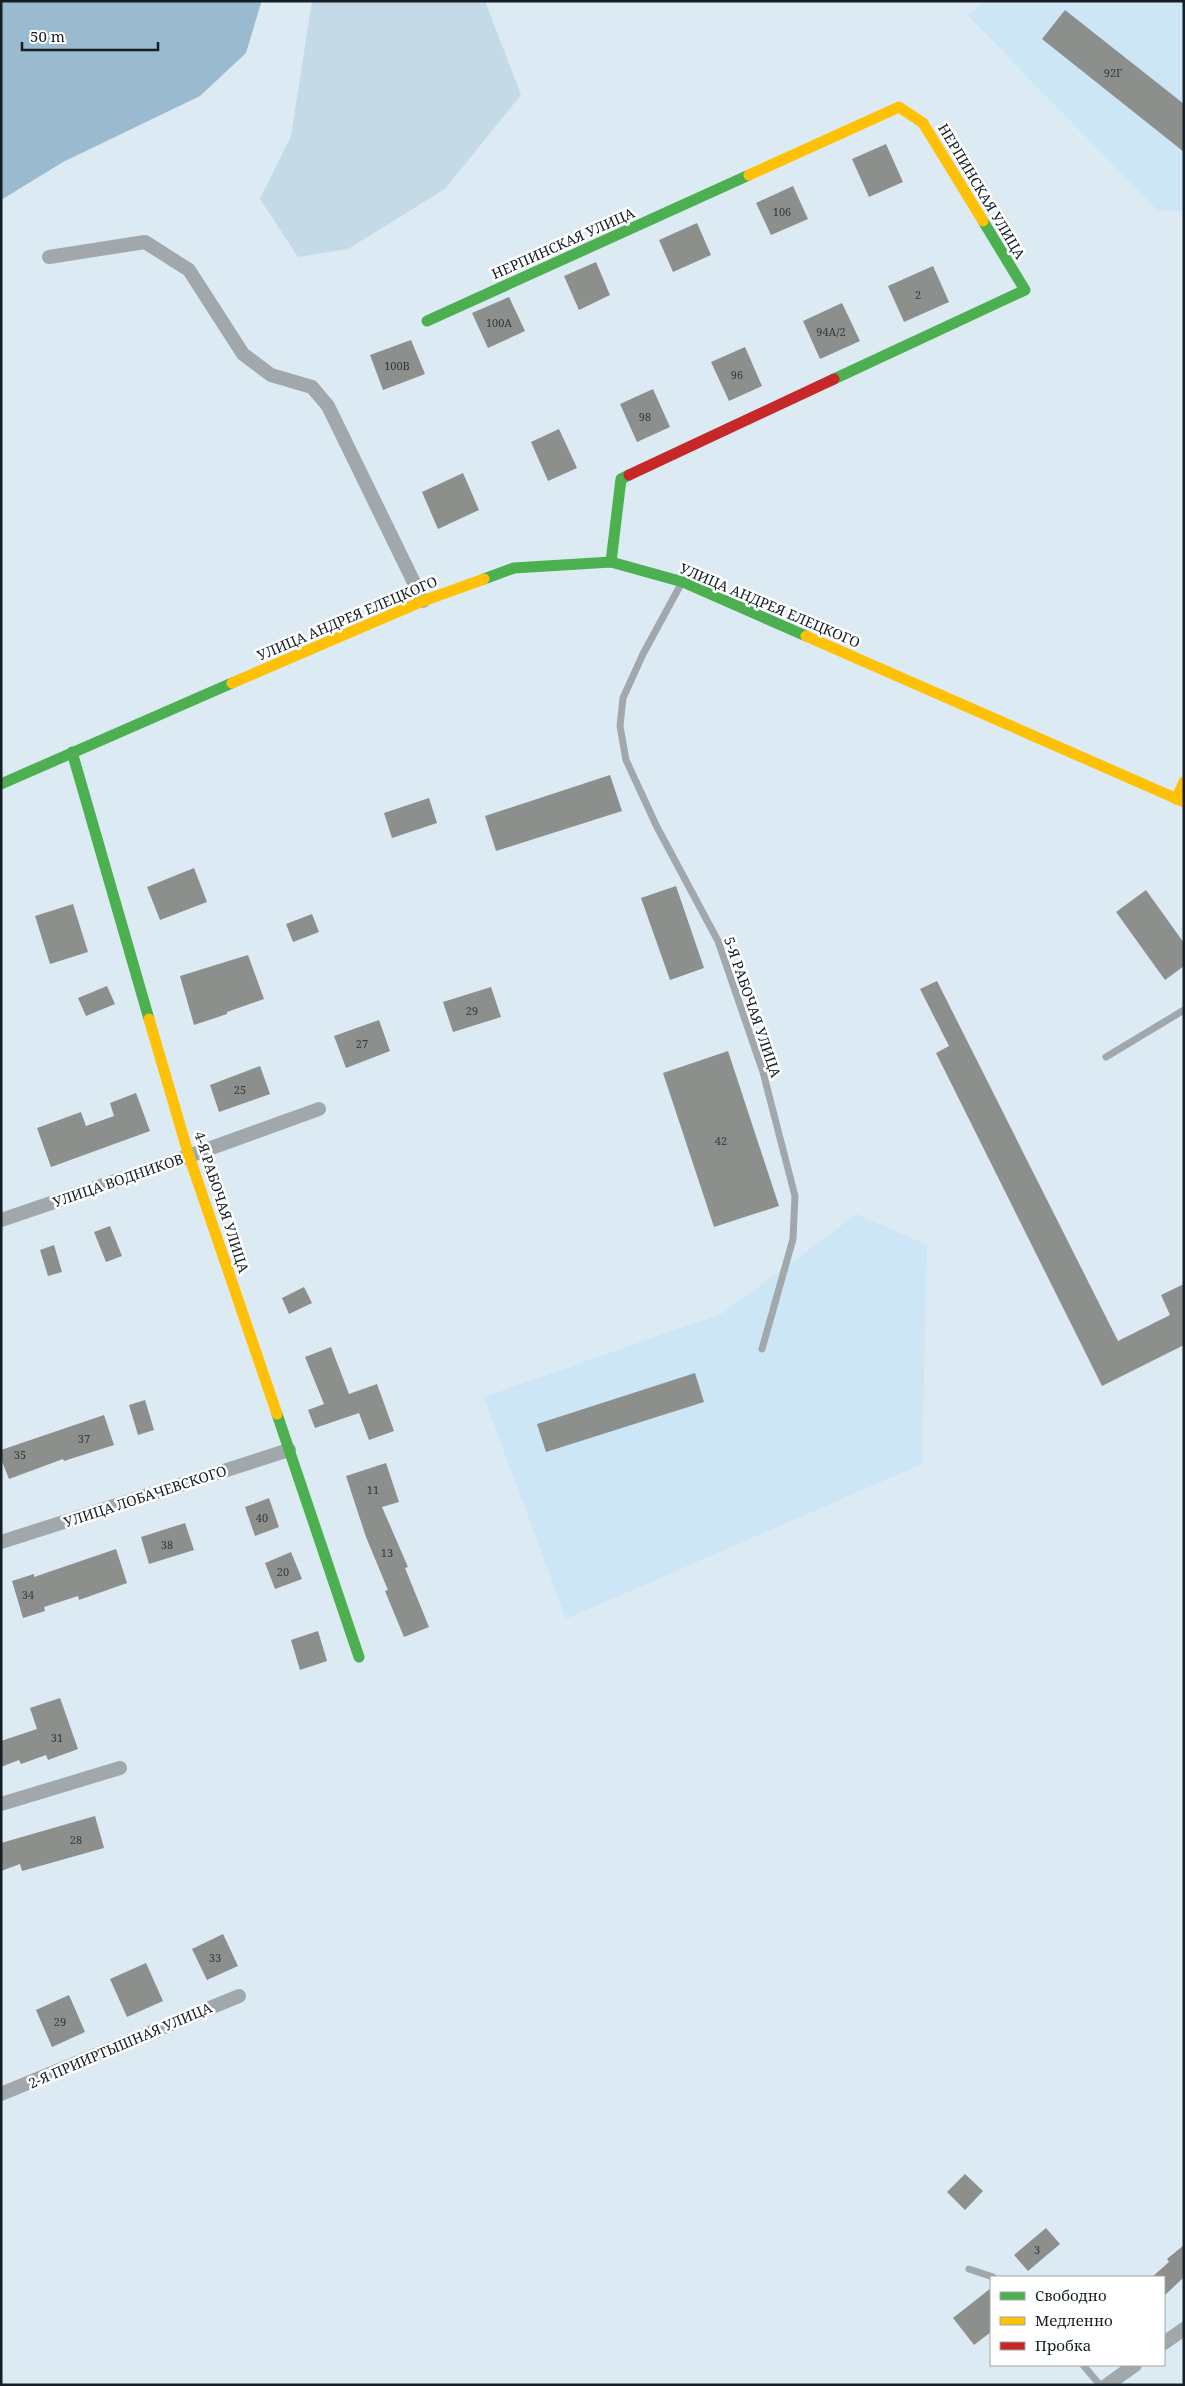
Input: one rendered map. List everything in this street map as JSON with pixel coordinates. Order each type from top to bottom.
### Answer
[{"type":"street","name":"НЕРПИНСКАЯ УЛИЦА","points":[[427,321],[899,107],[923,123],[1025,290],[621,479],[611,562]]},
{"type":"street","points":[[48,257],[145,242],[189,270],[243,354],[271,375],[312,387],[328,406],[423,601]]},
{"type":"street","name":"УЛИЦА АНДРЕЯ ЕЛЕЦКОГО","points":[[1,784],[423,601],[514,568],[611,562],[682,582],[1180,800]]},
{"type":"street","name":"4-Я РАБОЧАЯ УЛИЦА","points":[[72,752],[190,1156],[358,1657]]},
{"type":"street","points":[[1180,800],[1184,782]]},
{"type":"street","name":"УЛИЦА ВОДНИКОВ","points":[[1,1220],[190,1156],[319,1109]]},
{"type":"street","name":"УЛИЦА ЛОБАЧЕВСКОГО","points":[[1,1542],[289,1450]]},
{"type":"street","points":[[1,1804],[120,1768]]},
{"type":"street","name":"2-Я ПРИИРТЫШНАЯ УЛИЦА","points":[[1,2094],[239,1996]]},
{"type":"street","points":[[1165,2342],[1184,2329]]},
{"type":"street","points":[[1107,2385],[1133,2366]]},
{"type":"lane","name":"5-Я РАБОЧАЯ УЛИЦА","points":[[682,582],[642,654],[623,698],[620,726],[626,760],[657,827],[718,941],[763,1072],[795,1196],[793,1239],[762,1349]]},
{"type":"lane","points":[[1106,1057],[1184,1010]]},
{"type":"lane","points":[[969,2269],[990,2276]]},
{"type":"lane","points":[[1084,2366],[1100,2385]]},
{"type":"shaded area","points":[[1,1],[261,1],[261,3],[246,53],[200,96],[63,162],[1,200]]},
{"type":"shaded area","points":[[312,1],[485,1],[521,95],[445,189],[348,249],[298,257],[260,199],[291,136]]},
{"type":"shaded area","points":[[985,1],[1184,1],[1184,211],[1158,211],[967,15]]},
{"type":"shaded area","points":[[857,1214],[927,1245],[922,1464],[566,1619],[484,1397],[723,1313]]},
{"type":"building","points":[[1065,10],[1184,104],[1184,152],[1042,39]]},
{"type":"building","points":[[886,144],[903,182],[869,197],[852,159]]},
{"type":"building","points":[[793,186],[808,219],[771,235],[756,203]]},
{"type":"building","points":[[697,223],[711,255],[673,272],[659,240]]},
{"type":"building","points":[[596,262],[610,295],[579,310],[564,276]]},
{"type":"building","points":[[933,266],[949,302],[904,322],[888,286]]},
{"type":"building","points":[[509,297],[525,331],[488,348],[472,313]]},
{"type":"building","points":[[842,303],[860,341],[820,359],[803,321]]},
{"type":"building","points":[[411,340],[425,374],[383,390],[370,355]]},
{"type":"building","points":[[745,347],[762,386],[729,401],[711,362]]},
{"type":"building","points":[[653,389],[670,427],[637,442],[620,404]]},
{"type":"building","points":[[559,429],[577,468],[548,481],[531,442]]},
{"type":"building","points":[[463,473],[479,510],[438,529],[422,492]]},
{"type":"building","points":[[610,775],[622,811],[496,851],[485,816]]},
{"type":"building","points":[[429,798],[437,823],[392,838],[384,813]]},
{"type":"building","points":[[194,868],[207,902],[160,920],[147,887]]},
{"type":"building","points":[[676,886],[704,968],[670,980],[641,898]]},
{"type":"building","points":[[1146,890],[1184,943],[1184,966],[1165,980],[1116,912]]},
{"type":"building","points":[[73,904],[88,952],[50,964],[35,916]]},
{"type":"building","points":[[312,914],[319,932],[293,942],[286,924]]},
{"type":"building","points":[[248,955],[264,999],[194,1025],[180,976]]},
{"type":"building","points":[[937,981],[1118,1341],[1170,1315],[1161,1295],[1184,1284],[1184,1345],[1102,1386],[936,1053],[949,1046],[920,989]]},
{"type":"building","points":[[107,986],[115,1004],[86,1016],[78,998]]},
{"type":"building","points":[[491,987],[501,1017],[453,1032],[443,1002]]},
{"type":"building","points":[[379,1020],[390,1051],[346,1068],[334,1036]]},
{"type":"building","points":[[728,1051],[779,1206],[714,1227],[663,1073]]},
{"type":"building","points":[[260,1066],[270,1094],[219,1112],[210,1085]]},
{"type":"building","points":[[136,1093],[150,1131],[51,1167],[37,1128],[81,1112],[86,1126],[114,1116],[110,1103]]},
{"type":"building","points":[[110,1226],[122,1256],[106,1262],[94,1232]]},
{"type":"building","points":[[54,1245],[62,1272],[48,1276],[40,1250]]},
{"type":"building","points":[[304,1287],[312,1303],[289,1314],[282,1298]]},
{"type":"building","points":[[331,1347],[349,1394],[377,1384],[394,1431],[369,1440],[359,1413],[315,1428],[308,1410],[324,1404],[305,1357]]},
{"type":"building","points":[[695,1373],[704,1402],[546,1452],[537,1424]]},
{"type":"building","points":[[145,1400],[154,1430],[138,1435],[129,1405]]},
{"type":"building","points":[[104,1415],[114,1445],[64,1461],[63,1459],[9,1479],[1,1459],[1,1450]]},
{"type":"building","points":[[386,1463],[399,1502],[382,1507],[408,1567],[405,1568],[429,1627],[404,1637],[385,1591],[388,1590],[366,1537],[346,1476]]},
{"type":"building","points":[[269,1498],[279,1527],[255,1536],[245,1507]]},
{"type":"building","points":[[185,1523],[194,1550],[149,1564],[141,1537]]},
{"type":"building","points":[[116,1549],[127,1583],[79,1600],[78,1596],[44,1607],[45,1611],[23,1618],[12,1581],[34,1574],[34,1577]]},
{"type":"building","points":[[291,1552],[302,1579],[275,1589],[265,1563]]},
{"type":"building","points":[[318,1631],[327,1661],[300,1670],[291,1640]]},
{"type":"building","points":[[60,1698],[78,1749],[48,1760],[46,1755],[21,1764],[19,1760],[1,1767],[1,1741],[37,1729],[30,1708]]},
{"type":"building","points":[[95,1816],[104,1848],[22,1871],[20,1864],[1,1871],[1,1843]]},
{"type":"building","points":[[223,1934],[238,1966],[207,1980],[192,1949]]},
{"type":"building","points":[[146,1963],[163,2001],[127,2017],[110,1979]]},
{"type":"building","points":[[69,1995],[85,2032],[52,2047],[36,2010]]},
{"type":"building","points":[[965,2174],[983,2191],[965,2210],[947,2192]]},
{"type":"building","points":[[1046,2228],[1060,2244],[1028,2271],[1014,2255]]},
{"type":"building","points":[[1184,2245],[1184,2279],[1165,2295],[1165,2276],[1153,2276],[1169,2262],[1167,2259]]},
{"type":"building","points":[[990,2289],[990,2333],[974,2345],[953,2318]]},
{"type":"traffic: fast","points":[[427,321],[749,175]]},
{"type":"traffic: fast","points":[[834,379],[1025,290],[983,221]]},
{"type":"traffic: fast","points":[[611,562],[621,479],[629,475]]},
{"type":"traffic: fast","points":[[484,579],[514,568],[611,562],[683,582],[806,636]]},
{"type":"traffic: fast","points":[[1,784],[232,683]]},
{"type":"traffic: fast","points":[[72,752],[149,1019]]},
{"type":"traffic: fast","points":[[277,1414],[359,1657]]},
{"type":"traffic: slow","points":[[749,175],[899,107],[923,123],[983,221]]},
{"type":"traffic: slow","points":[[232,683],[423,601],[484,579]]},
{"type":"traffic: slow","points":[[806,636],[1184,802]]},
{"type":"traffic: slow","points":[[1176,799],[1184,782]]},
{"type":"traffic: slow","points":[[149,1019],[189,1156],[277,1414]]},
{"type":"traffic: jam","points":[[629,475],[834,379]]}]
